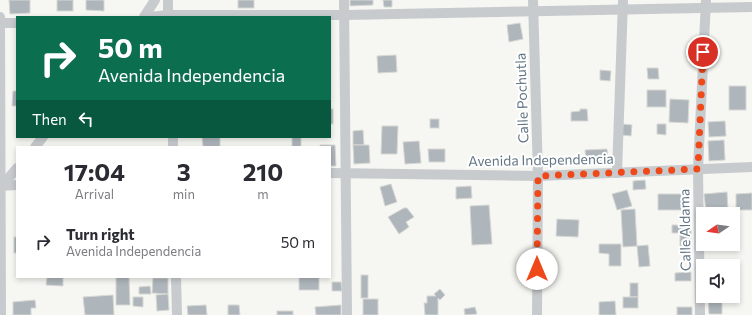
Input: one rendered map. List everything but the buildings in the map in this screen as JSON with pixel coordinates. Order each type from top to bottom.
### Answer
[{"type":"street","points":[[145,16],[155,0]]},
{"type":"street","points":[[168,0],[168,16],[345,16],[533,11],[623,5],[706,4],[752,7]]},
{"type":"street","points":[[344,0],[347,315]]},
{"type":"street","name":"Calle Pochutla","points":[[533,0],[538,176],[537,315]]},
{"type":"street","name":"Calle Aldama","points":[[700,315],[698,169],[706,4]]},
{"type":"street","points":[[617,173],[623,5]]},
{"type":"street","points":[[0,17],[2,315]]},
{"type":"street","points":[[0,23],[16,23]]},
{"type":"street","points":[[36,146],[42,138]]},
{"type":"street","name":"Avenida Independencia","points":[[331,173],[538,176],[752,168]]},
{"type":"street","points":[[1,187],[16,169]]},
{"type":"street","points":[[1,187],[16,185]]},
{"type":"street","points":[[176,278],[177,315]]},
{"type":"route","points":[[537,269],[538,176],[698,169],[703,52]]}]
